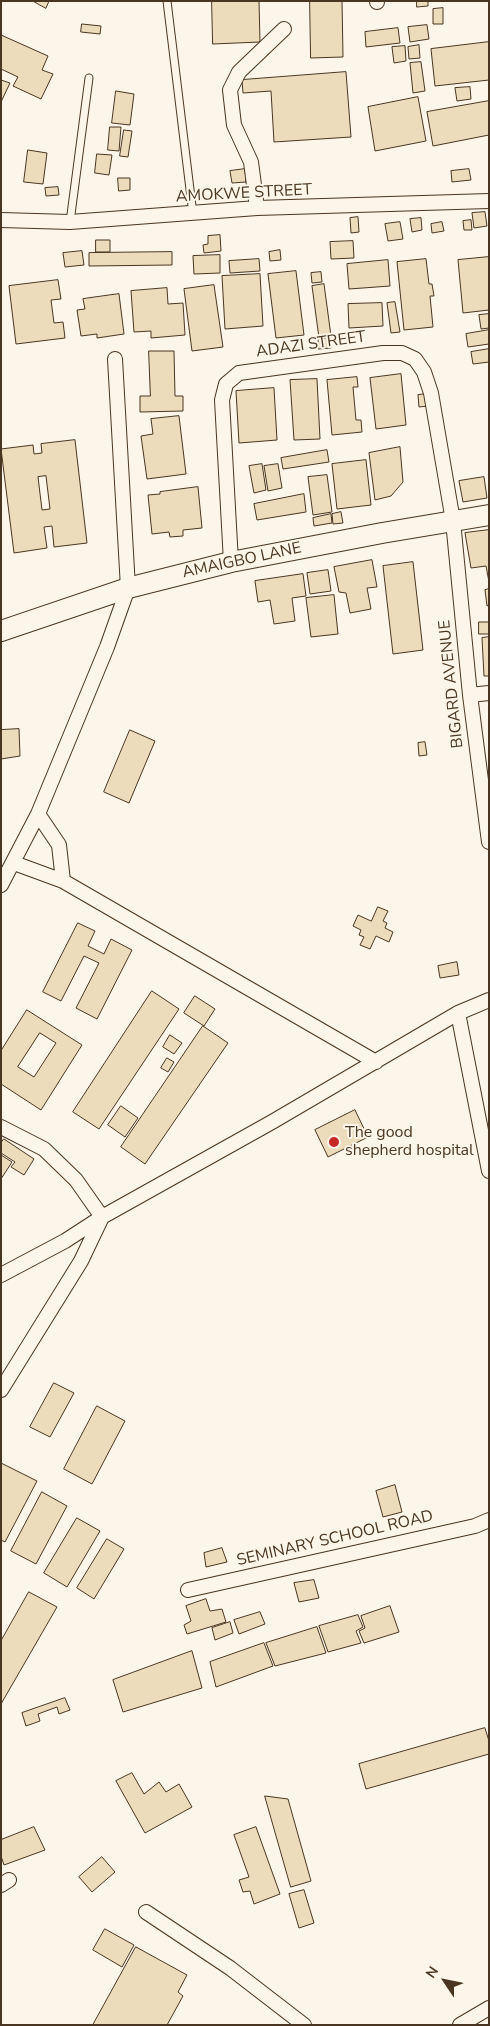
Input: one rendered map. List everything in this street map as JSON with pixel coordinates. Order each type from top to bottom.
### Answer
[{"type":"main road","name":"AMAIGBO LANE","points":[[1,631],[128,588],[231,562],[489,515]]},
{"type":"street","points":[[257,208],[251,162],[234,125],[230,90],[239,72],[284,29]]},
{"type":"street","name":"AMOKWE STREET","points":[[1,220],[70,222],[257,208],[489,201]]},
{"type":"street","name":"ADAZI STREET","points":[[231,562],[222,400],[226,384],[239,373],[383,353],[402,354],[415,359],[424,372],[431,393],[453,521]]},
{"type":"street","points":[[1,885],[14,864],[38,814],[107,647],[128,588],[115,359]]},
{"type":"street","name":"BIGARD AVENUE","points":[[453,521],[470,696],[489,842]]},
{"type":"street","points":[[470,696],[489,694]]},
{"type":"street","points":[[38,814],[59,845],[63,881]]},
{"type":"street","points":[[14,864],[63,881],[376,1062]]},
{"type":"street","points":[[1,1274],[65,1241],[102,1217],[376,1062],[458,1013],[489,1000]]},
{"type":"street","points":[[458,1013],[489,1171]]},
{"type":"street","points":[[1,1127],[44,1149],[76,1180],[102,1217]]},
{"type":"street","points":[[1,1390],[82,1261],[102,1217]]},
{"type":"street","name":"SEMINARY SCHOOL ROAD","points":[[188,1590],[475,1526],[489,1520]]},
{"type":"street","points":[[146,1912],[230,1968],[304,2025]]},
{"type":"street","points":[[467,2022],[489,2008]]},
{"type":"lane","points":[[167,1],[193,214]]},
{"type":"lane","points":[[70,222],[89,78]]},
{"type":"building","points":[[33,1],[49,1],[46,8]]},
{"type":"building","points":[[212,1],[259,1],[260,42],[213,44]]},
{"type":"building","points":[[310,1],[342,1],[343,57],[311,58]]},
{"type":"building","points":[[417,1],[428,1],[428,6],[417,7]]},
{"type":"building","points":[[443,8],[443,24],[433,24],[433,9]]},
{"type":"building","points":[[82,24],[101,26],[100,34],[81,32]]},
{"type":"building","points":[[427,25],[429,39],[410,42],[408,27]]},
{"type":"building","points":[[398,28],[400,43],[366,47],[365,32]]},
{"type":"building","points":[[1,35],[48,56],[42,70],[53,74],[41,99],[13,86],[18,77],[1,69]]},
{"type":"building","points":[[489,42],[489,80],[435,86],[431,49]]},
{"type":"building","points":[[419,45],[420,58],[409,59],[408,47]]},
{"type":"building","points":[[405,46],[406,61],[394,63],[392,47]]},
{"type":"building","points":[[421,62],[425,91],[413,93],[410,63]]},
{"type":"building","points":[[346,72],[351,137],[274,142],[271,91],[243,93],[242,80]]},
{"type":"building","points":[[1,80],[10,83],[1,102]]},
{"type":"building","points":[[470,87],[471,99],[457,101],[455,88]]},
{"type":"building","points":[[116,91],[134,94],[130,125],[112,123]]},
{"type":"building","points":[[418,97],[426,141],[375,151],[368,107]]},
{"type":"building","points":[[489,101],[489,135],[433,146],[427,112]]},
{"type":"building","points":[[110,127],[121,127],[119,151],[108,150]]},
{"type":"building","points":[[124,130],[132,131],[128,157],[120,156]]},
{"type":"building","points":[[28,150],[47,153],[43,184],[24,182]]},
{"type":"building","points":[[97,154],[112,155],[109,175],[95,173]]},
{"type":"building","points":[[245,169],[246,182],[232,183],[230,171]]},
{"type":"building","points":[[469,169],[471,180],[452,182],[451,171]]},
{"type":"building","points":[[118,178],[130,178],[130,190],[119,191]]},
{"type":"building","points":[[58,187],[59,195],[46,196],[45,188]]},
{"type":"building","points":[[485,212],[487,226],[474,228],[472,213]]},
{"type":"building","points":[[358,217],[359,232],[351,233],[350,218]]},
{"type":"building","points":[[421,218],[422,230],[412,232],[410,219]]},
{"type":"building","points":[[471,220],[472,230],[464,230],[463,221]]},
{"type":"building","points":[[400,222],[403,239],[388,241],[385,224]]},
{"type":"building","points":[[442,222],[444,231],[432,233],[431,224]]},
{"type":"building","points":[[220,235],[221,251],[204,253],[203,245],[208,244],[208,236]]},
{"type":"building","points":[[96,240],[110,240],[110,252],[96,252]]},
{"type":"building","points":[[353,241],[354,258],[331,259],[330,242]]},
{"type":"building","points":[[280,250],[281,260],[270,261],[269,252]]},
{"type":"building","points":[[82,251],[84,265],[65,267],[63,253]]},
{"type":"building","points":[[172,252],[172,265],[89,266],[89,253]]},
{"type":"building","points":[[220,255],[220,273],[194,274],[193,256]]},
{"type":"building","points":[[489,257],[489,310],[463,313],[458,260]]},
{"type":"building","points":[[259,259],[260,271],[230,273],[229,261]]},
{"type":"building","points":[[426,259],[429,284],[432,284],[434,296],[430,296],[433,327],[404,330],[397,262]]},
{"type":"building","points":[[388,260],[390,286],[349,289],[347,264]]},
{"type":"building","points":[[296,271],[304,335],[276,338],[268,274]]},
{"type":"building","points":[[321,272],[322,282],[312,283],[311,273]]},
{"type":"building","points":[[260,274],[263,326],[225,329],[222,276]]},
{"type":"building","points":[[58,280],[61,299],[51,300],[54,323],[63,322],[65,338],[16,344],[9,286]]},
{"type":"building","points":[[324,284],[331,336],[319,338],[312,286]]},
{"type":"building","points":[[214,285],[223,347],[192,351],[184,289]]},
{"type":"building","points":[[167,288],[168,304],[183,303],[185,335],[151,338],[151,331],[134,332],[131,291]]},
{"type":"building","points":[[119,294],[124,334],[97,338],[97,334],[81,336],[77,310],[85,309],[83,299]]},
{"type":"building","points":[[395,302],[400,332],[391,333],[387,303]]},
{"type":"building","points":[[382,303],[383,326],[349,328],[348,304]]},
{"type":"building","points":[[489,314],[489,328],[481,329],[479,315]]},
{"type":"building","points":[[489,330],[489,344],[468,347],[466,334]]},
{"type":"building","points":[[330,338],[331,348],[318,349],[318,340]]},
{"type":"building","points":[[489,349],[489,362],[473,364],[471,352]]},
{"type":"building","points":[[149,351],[174,351],[175,396],[183,396],[183,411],[140,412],[140,396],[150,396]]},
{"type":"building","points":[[401,374],[406,425],[376,429],[370,378]]},
{"type":"building","points":[[357,377],[358,387],[353,387],[356,420],[361,420],[362,432],[332,435],[327,380]]},
{"type":"building","points":[[317,379],[320,439],[294,440],[290,380]]},
{"type":"building","points":[[274,388],[277,440],[239,443],[236,391]]},
{"type":"building","points":[[427,394],[428,406],[419,407],[418,395]]},
{"type":"building","points":[[179,416],[186,474],[147,479],[141,436],[153,434],[151,419]]},
{"type":"building","points":[[75,440],[87,543],[54,547],[52,526],[44,527],[47,548],[14,553],[1,449],[33,445],[34,454],[42,453],[41,444]],"holes":[[[46,476],[50,509],[42,510],[38,477]]]},
{"type":"building","points":[[400,447],[403,482],[391,496],[375,500],[369,453]]},
{"type":"building","points":[[327,450],[329,462],[283,469],[281,458]]},
{"type":"building","points":[[366,460],[371,505],[337,509],[332,464]]},
{"type":"building","points":[[262,464],[266,490],[254,493],[249,466]]},
{"type":"building","points":[[278,464],[282,488],[268,491],[264,466]]},
{"type":"building","points":[[327,475],[332,512],[313,515],[308,477]]},
{"type":"building","points":[[484,477],[487,498],[463,502],[459,481]]},
{"type":"building","points":[[198,487],[202,528],[183,530],[183,536],[170,537],[169,532],[152,534],[148,495]]},
{"type":"building","points":[[304,494],[306,512],[257,520],[254,504]]},
{"type":"building","points":[[341,512],[343,523],[333,524],[332,514]]},
{"type":"building","points":[[331,514],[332,523],[314,526],[313,518]]},
{"type":"building","points":[[489,530],[489,582],[486,566],[471,568],[465,533]]},
{"type":"building","points":[[372,560],[377,587],[367,588],[371,609],[350,613],[346,593],[339,592],[334,567]]},
{"type":"building","points":[[413,562],[423,650],[393,654],[383,566]]},
{"type":"building","points":[[328,570],[331,591],[310,594],[307,573]]},
{"type":"building","points":[[303,574],[306,596],[292,598],[295,621],[274,624],[270,600],[258,602],[255,581]]},
{"type":"building","points":[[489,589],[489,605],[487,606],[485,590]]},
{"type":"building","points":[[334,595],[338,634],[311,637],[306,598]]},
{"type":"building","points":[[479,622],[489,622],[489,634],[479,634]]},
{"type":"building","points":[[489,637],[489,676],[484,676],[482,638]]},
{"type":"building","points":[[19,729],[20,756],[1,759],[1,730]]},
{"type":"building","points":[[130,730],[155,741],[129,803],[104,792]]},
{"type":"building","points":[[425,742],[427,755],[419,756],[418,743]]},
{"type":"building","points":[[378,907],[388,911],[383,921],[387,923],[385,928],[393,932],[389,942],[376,936],[370,949],[360,945],[364,937],[359,935],[361,930],[353,926],[358,915],[371,921]]},
{"type":"building","points":[[78,923],[95,931],[88,946],[104,954],[111,939],[132,950],[97,1019],[76,1008],[99,963],[84,956],[61,1001],[43,992]]},
{"type":"building","points":[[457,962],[459,975],[440,978],[438,966]]},
{"type":"building","points":[[152,991],[179,1009],[99,1129],[73,1112]]},
{"type":"building","points":[[195,996],[215,1009],[204,1026],[184,1013]]},
{"type":"building","points":[[27,1010],[82,1045],[41,1110],[1,1084],[1,1051]],"holes":[[[40,1033],[56,1043],[34,1077],[18,1067]]]},
{"type":"building","points":[[203,1026],[228,1043],[145,1164],[121,1147]]},
{"type":"building","points":[[170,1035],[182,1043],[174,1054],[163,1047]]},
{"type":"building","points":[[167,1058],[174,1062],[168,1072],[161,1068]]},
{"type":"building","points":[[121,1106],[138,1118],[125,1137],[108,1125]]},
{"type":"building","points":[[355,1110],[368,1137],[328,1157],[315,1130]]},
{"type":"building","points":[[4,1139],[34,1159],[24,1175],[11,1167],[15,1162],[1,1153],[1,1143]]},
{"type":"building","points":[[1,1155],[12,1162],[1,1179]]},
{"type":"building","points":[[54,1383],[74,1393],[50,1437],[30,1427]]},
{"type":"building","points":[[97,1406],[125,1421],[92,1484],[64,1469]]},
{"type":"building","points":[[1,1463],[37,1481],[5,1542],[1,1540]]},
{"type":"building","points":[[395,1485],[402,1512],[383,1517],[376,1491]]},
{"type":"building","points":[[42,1492],[67,1506],[36,1564],[11,1551]]},
{"type":"building","points":[[77,1518],[100,1531],[67,1587],[44,1573]]},
{"type":"building","points":[[107,1539],[124,1549],[94,1599],[77,1588]]},
{"type":"building","points":[[222,1548],[227,1562],[206,1567],[204,1553]]},
{"type":"building","points":[[314,1580],[319,1598],[299,1602],[294,1583]]},
{"type":"building","points":[[29,1592],[57,1607],[1,1704],[1,1641]]},
{"type":"building","points":[[206,1599],[210,1611],[222,1609],[226,1622],[187,1634],[184,1625],[191,1621],[186,1606]]},
{"type":"building","points":[[390,1606],[399,1632],[364,1643],[359,1631],[365,1628],[361,1616]]},
{"type":"building","points":[[260,1612],[265,1624],[239,1634],[234,1620]]},
{"type":"building","points":[[358,1615],[363,1627],[356,1631],[361,1643],[328,1652],[319,1626]]},
{"type":"building","points":[[230,1622],[233,1633],[215,1640],[212,1628]]},
{"type":"building","points":[[317,1627],[326,1653],[275,1666],[266,1643]]},
{"type":"building","points":[[264,1643],[273,1666],[216,1687],[210,1662]]},
{"type":"building","points":[[192,1651],[202,1688],[123,1712],[113,1680]]},
{"type":"building","points":[[65,1698],[70,1710],[59,1714],[57,1707],[38,1714],[40,1721],[26,1726],[22,1713]]},
{"type":"building","points":[[485,1728],[489,1741],[489,1754],[366,1789],[359,1764]]},
{"type":"building","points":[[132,1773],[144,1794],[159,1782],[166,1792],[179,1784],[192,1807],[145,1833],[116,1781]]},
{"type":"building","points":[[265,1796],[288,1799],[311,1881],[291,1887]]},
{"type":"building","points":[[34,1827],[45,1850],[4,1865],[1,1856],[1,1840]]},
{"type":"building","points":[[256,1827],[280,1894],[254,1904],[250,1891],[243,1892],[239,1880],[249,1877],[234,1835]]},
{"type":"building","points":[[102,1857],[115,1872],[92,1892],[79,1877]]},
{"type":"building","points":[[304,1890],[314,1923],[299,1928],[289,1894]]},
{"type":"building","points":[[105,1929],[134,1945],[122,1967],[93,1950]]},
{"type":"building","points":[[136,1947],[187,1975],[178,1992],[183,1996],[167,2025],[93,2025]]},
{"type":"place","name":"The good shepherd hospital","points":[[334,1142]]}]
